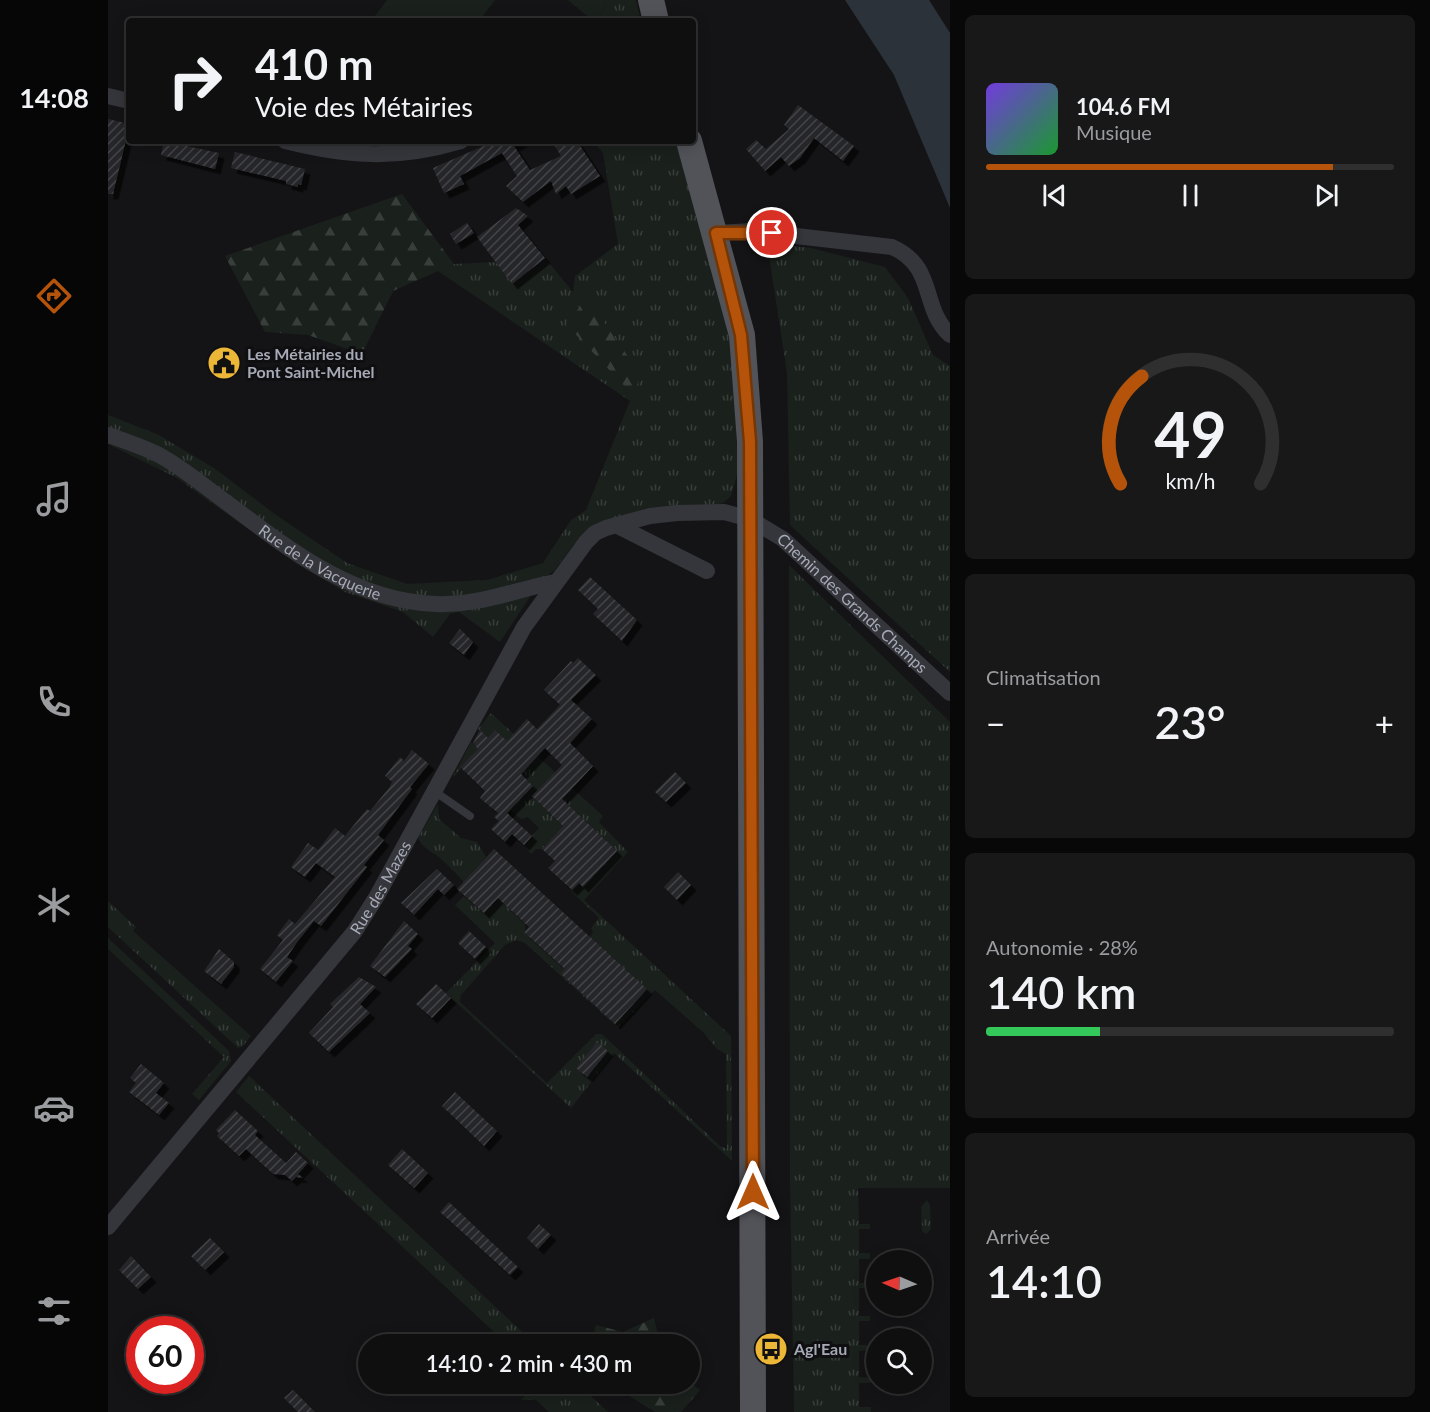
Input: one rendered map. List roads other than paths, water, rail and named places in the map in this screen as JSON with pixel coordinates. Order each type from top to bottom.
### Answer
[{"type":"main road","points":[[651,0],[655,18]]},
{"type":"main road","points":[[690,144],[716,233],[741,335],[750,442],[753,1412]]},
{"type":"street","points":[[108,96],[126,100]]},
{"type":"street","points":[[296,144],[326,152],[380,156],[425,152],[451,144]]},
{"type":"street","points":[[716,233],[752,231],[892,247],[911,257],[919,266],[939,322],[950,335]]},
{"type":"street","name":"Rue de la Vacquerie","points":[[108,435],[159,455],[326,572],[382,596],[436,604],[464,604],[555,582]]},
{"type":"street","name":"Rue des Mazes","points":[[108,1227],[355,930],[377,896],[491,685],[555,582],[595,533],[650,516],[677,513],[724,512],[750,519]]},
{"type":"street","name":"Chemin des Grands Champs","points":[[750,519],[783,539],[950,693]]},
{"type":"street","points":[[616,525],[707,571]]},
{"type":"lane","points":[[434,790],[470,816]]},
{"type":"place","name":"Les Métairies du Pont Saint-Michel","points":[[224,363]]},
{"type":"place","name":"Agl'Eau","points":[[771,1349]]}]
